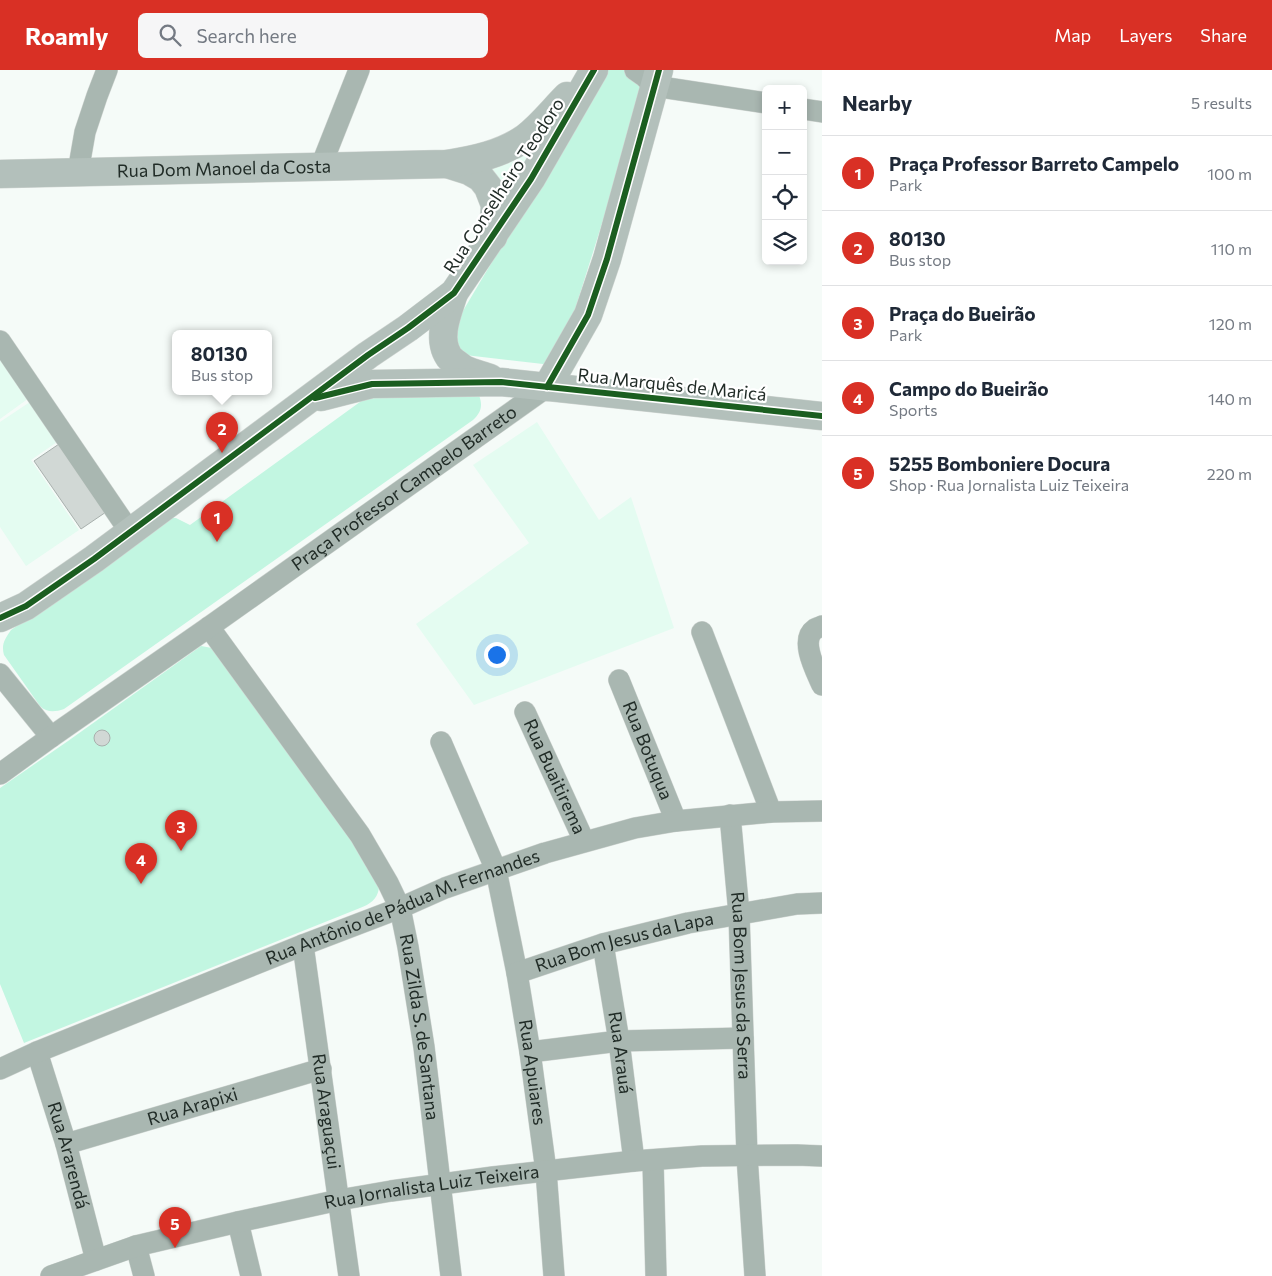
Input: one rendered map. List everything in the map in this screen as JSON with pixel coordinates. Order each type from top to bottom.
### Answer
[{"type":"main road","name":"Rua Dom Manoel da Costa","points":[[0,174],[447,164],[486,156],[503,150],[524,138],[544,121],[593,70]]},
{"type":"main road","name":"Rua Conselheiro Teodoro","points":[[310,399],[454,293],[531,179],[593,70]]},
{"type":"main road","name":"Praça Professor Campelo Barreto","points":[[548,387],[588,315],[608,259],[649,75]]},
{"type":"main road","name":"Rua Dom Manoel da Costa","points":[[447,164],[469,171],[481,178],[488,187],[495,205],[493,236]]},
{"type":"main road","name":"Rua Marquês de Maricá","points":[[454,293],[443,333],[444,346],[450,358],[465,369],[501,382]]},
{"type":"main road","name":"Rua Marquês de Maricá","points":[[310,399],[372,384],[501,382],[822,416]]},
{"type":"main road","points":[[0,618],[26,606],[94,559],[310,399]]},
{"type":"street","points":[[78,172],[85,132],[107,70]]},
{"type":"street","points":[[321,166],[360,70]]},
{"type":"street","points":[[649,75],[762,102]]},
{"type":"street","points":[[807,110],[822,112]]},
{"type":"street","points":[[0,341],[130,532]]},
{"type":"street","name":"Praça Professor Campelo Barreto","points":[[0,774],[548,387]]},
{"type":"street","points":[[822,626],[814,630],[808,637],[808,645],[810,656],[822,684]]},
{"type":"street","name":"Rua Zilda S. de Santana","points":[[209,627],[360,835],[400,908],[424,1047],[451,1276]]},
{"type":"street","points":[[702,632],[771,812]]},
{"type":"street","points":[[0,674],[51,737]]},
{"type":"street","name":"Rua Botuqua","points":[[619,680],[676,821]]},
{"type":"street","name":"Rua Buaitirema","points":[[526,712],[584,841]]},
{"type":"street","name":"Rua Apuiares","points":[[441,742],[496,870],[518,973],[546,1171],[554,1276]]},
{"type":"street","name":"Rua Antônio de Pádua M. Fernandes","points":[[0,1069],[37,1052],[400,908],[444,888],[545,853],[635,828],[676,821],[771,812],[822,811]]},
{"type":"street","name":"Rua Bom Jesus da Serra","points":[[730,815],[739,914],[747,1156],[755,1276]]},
{"type":"street","name":"Rua Bom Jesus da Lapa","points":[[518,973],[604,944],[688,923],[797,904],[822,903]]},
{"type":"street","name":"Rua Arauá","points":[[604,944],[619,1041],[643,1161],[656,1276]]},
{"type":"street","name":"Rua Araguaçui","points":[[303,945],[349,1276]]},
{"type":"street","points":[[530,1052],[619,1041],[743,1038]]},
{"type":"street","name":"Rua Ararendá","points":[[37,1052],[66,1144],[96,1260]]},
{"type":"street","name":"Rua Arapixi","points":[[66,1144],[321,1069]]},
{"type":"street","name":"Rua Jornalista Luiz Teixeira","points":[[51,1276],[136,1246],[238,1222],[391,1190],[546,1171],[702,1156],[822,1156]]},
{"type":"street","points":[[238,1222],[251,1276]]},
{"type":"street","points":[[136,1246],[144,1276]]},
{"type":"shaded area","points":[[555,113],[488,218],[481,176]]},
{"type":"shaded area","points":[[0,358],[29,398],[0,419]]},
{"type":"shaded area","points":[[30,402],[57,442],[31,460],[79,530],[26,566],[0,527],[0,422]]},
{"type":"shaded area","points":[[537,422],[599,520],[631,497],[674,628],[474,705],[416,624],[529,543],[473,465]]},
{"type":"green space","points":[[608,70],[631,70],[634,72],[643,93],[561,354],[550,363],[543,364],[465,355],[456,348],[454,326],[597,85]]},
{"type":"green space","points":[[382,386],[479,395],[481,409],[473,420],[64,709],[51,711],[45,710],[40,706],[4,655],[3,645],[11,630],[170,518],[176,518],[190,525]]},
{"type":"green space","points":[[201,646],[212,648],[344,826],[379,888],[377,896],[370,903],[360,908],[24,1043],[0,984],[0,788]]},
{"type":"building","points":[[62,442],[109,510],[81,529],[34,461]]},
{"type":"building","points":[[99,730],[105,730],[110,735],[108,744],[99,746],[94,741],[94,735]]},
{"type":"cycle path","points":[[0,618],[26,606],[94,559],[454,293],[531,179],[594,70]]},
{"type":"cycle path","points":[[547,387],[588,315],[607,259],[659,70]]},
{"type":"cycle path","points":[[315,398],[372,384],[501,382],[822,416]]},
{"type":"place","name":"80130","points":[[222,453]]},
{"type":"place","name":"Praça Professor Barreto Campelo","points":[[217,542]]},
{"type":"place","name":"Praça do Bueirão","points":[[181,851]]},
{"type":"place","name":"Campo do Bueirão","points":[[141,884]]},
{"type":"place","name":"5255 Bomboniere Docura","points":[[175,1248]]}]
